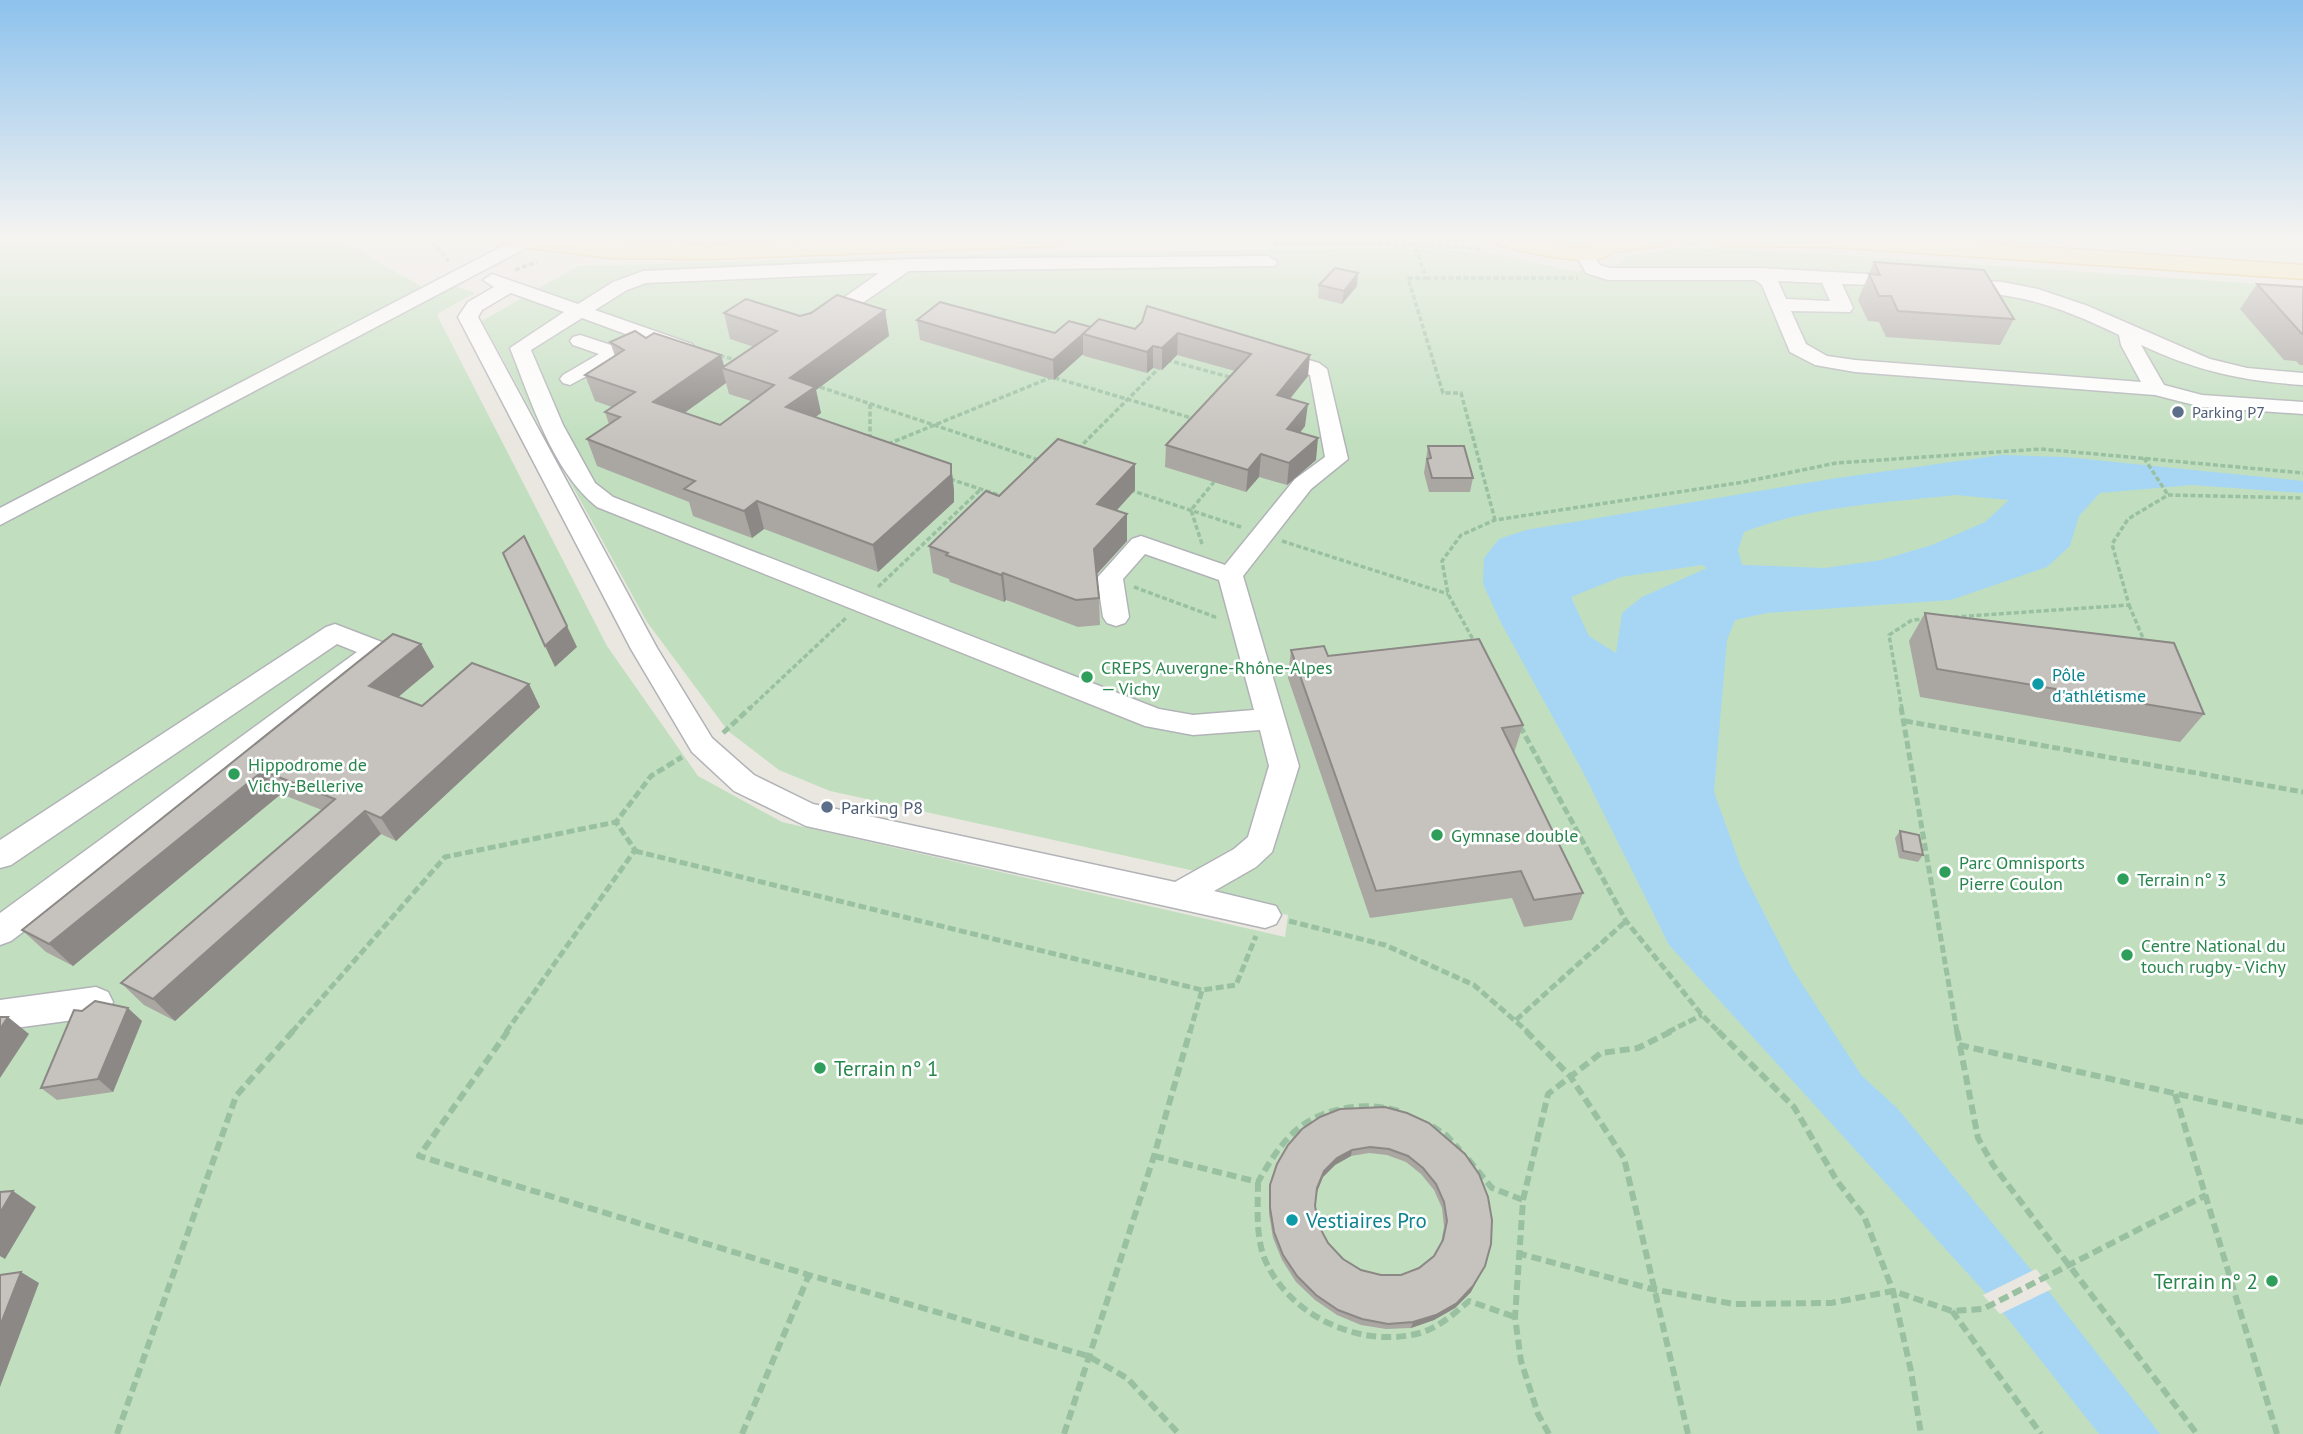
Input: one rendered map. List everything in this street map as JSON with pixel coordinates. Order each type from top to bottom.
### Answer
[{"type":"lane","points":[[0,518],[417,306]]},
{"type":"lane","points":[[0,535],[421,306]]},
{"type":"lane","points":[[475,306],[468,317],[643,649],[702,745],[744,783],[806,814],[1265,915]]},
{"type":"lane","points":[[565,306],[698,352]]},
{"type":"lane","points":[[588,306],[520,348],[552,425],[586,487],[604,502],[1154,719],[1193,725],[1270,719]]},
{"type":"lane","points":[[808,332],[845,306]]},
{"type":"lane","points":[[1781,306],[1797,348],[1822,361],[2156,388],[2202,401],[2303,408]]},
{"type":"lane","points":[[1810,306],[1843,308],[1842,306]]},
{"type":"lane","points":[[2064,306],[2191,359],[2229,371],[2303,379]]},
{"type":"lane","points":[[2129,331],[2131,345],[2156,388]]},
{"type":"lane","points":[[570,379],[647,335]]},
{"type":"lane","points":[[580,341],[616,353]]},
{"type":"lane","points":[[1230,575],[1303,484],[1337,459],[1320,373],[1312,367],[1251,349]]},
{"type":"lane","points":[[1116,617],[1110,578],[1141,544],[1230,575]]},
{"type":"lane","points":[[1178,896],[1245,858],[1262,843],[1280,789],[1284,766],[1230,575]]},
{"type":"lane","points":[[0,856],[335,633],[378,650],[0,931]]},
{"type":"lane","points":[[0,1015],[96,1002]]},
{"type":"path","points":[[1416,306],[1443,393],[1461,393],[1495,520]]},
{"type":"path","points":[[698,352],[713,352],[752,365]]},
{"type":"path","points":[[1069,457],[1168,359],[1234,378]]},
{"type":"path","points":[[881,447],[1052,377],[1206,423]]},
{"type":"path","points":[[820,387],[1047,463]]},
{"type":"path","points":[[870,404],[870,452]]},
{"type":"path","points":[[1481,654],[1448,594],[1442,561],[1461,535],[1495,520],[1744,482],[1836,463],[2041,449],[2303,473]]},
{"type":"path","points":[[2144,457],[2168,495]]},
{"type":"path","points":[[944,477],[1006,498]]},
{"type":"path","points":[[1125,488],[1448,594]]},
{"type":"path","points":[[2150,654],[2129,606],[2112,544],[2128,519],[2168,495],[2303,498]]},
{"type":"path","points":[[1110,578],[1224,620]]},
{"type":"path","points":[[1952,617],[2129,606]]},
{"type":"path","points":[[1925,619],[1912,620],[1889,635],[1959,1045],[1978,1138],[1993,1165],[2072,1265],[2197,1434]]},
{"type":"path","points":[[1514,715],[1626,921],[1702,1015],[1794,1107],[1837,1181],[1864,1216],[1894,1291],[1921,1434]]},
{"type":"path","points":[[1905,721],[2303,792]]},
{"type":"path","points":[[117,1434],[236,1096],[445,857],[616,822],[651,776],[702,745]]},
{"type":"path","points":[[616,822],[635,850],[1202,990],[1236,985],[1265,915],[1385,945],[1474,985],[1516,1020],[1570,1076],[1624,1158],[1652,1289],[1688,1434]]},
{"type":"path","points":[[635,850],[419,1156],[809,1275],[1088,1356],[1127,1378],[1180,1434]]},
{"type":"path","points":[[1516,1020],[1626,921]]},
{"type":"path","points":[[1064,1434],[1154,1156],[1202,990]]},
{"type":"path","points":[[1549,1434],[1538,1414],[1521,1362],[1515,1317],[1517,1253],[1523,1200],[1548,1094],[1601,1053],[1638,1048],[1702,1015]]},
{"type":"path","points":[[1959,1045],[2303,1122]]},
{"type":"path","points":[[2175,1094],[2277,1434]]},
{"type":"path","points":[[1409,1114],[1387,1106],[1367,1105],[1323,1112],[1303,1122],[1279,1147],[1258,1182],[1259,1217],[1266,1261],[1302,1307],[1329,1324],[1359,1335],[1392,1336],[1421,1332],[1450,1317],[1469,1301],[1515,1317]]},
{"type":"path","points":[[1427,1123],[1446,1135],[1492,1188],[1523,1200]]},
{"type":"path","points":[[1154,1156],[1258,1182]]},
{"type":"path","points":[[1517,1253],[1652,1289],[1734,1304],[1831,1303],[1894,1291],[1952,1311],[1983,1309],[2206,1195]]},
{"type":"path","points":[[742,1434],[809,1275]]},
{"type":"path","points":[[1952,1311],[2041,1434]]},
{"type":"green space","name":"Parc Omnisports Pierre Coulon","points":[[0,306],[452,306],[437,314],[439,319],[607,646],[698,776],[782,822],[1285,937],[1288,915],[1219,900],[1216,897],[1222,877],[830,791],[779,770],[728,731],[647,622],[482,321],[508,306],[2303,306],[2303,1434],[0,1434]]},
{"type":"water","points":[[2002,455],[2065,457],[2303,481],[2303,493],[2192,485],[2100,493],[2079,516],[2070,546],[2047,567],[1951,600],[1767,613],[1735,620],[1727,640],[1714,792],[1742,870],[1793,970],[1862,1076],[1897,1108],[2043,1284],[2160,1434],[2099,1434],[2001,1310],[1669,945],[1583,772],[1500,621],[1483,584],[1484,558],[1499,539],[1526,530],[1837,478]],"holes":[[[1956,495],[2009,500],[1985,522],[1932,545],[1881,560],[1825,568],[1742,565],[1738,550],[1744,532],[1769,523],[1848,507]],[[1702,565],[1707,568],[1642,597],[1622,613],[1616,653],[1589,636],[1571,597],[1621,577]]]},
{"type":"pier","points":[[2036,1269],[2052,1289],[2000,1314],[1983,1295]]},
{"type":"building","points":[[735,306],[768,306],[800,316],[821,306],[872,306],[885,310],[790,378],[815,387],[786,407],[951,464],[951,475],[873,545],[757,501],[744,511],[684,489],[695,481],[587,439],[620,417],[605,412],[635,392],[585,375],[624,350],[610,342],[635,331],[646,338],[654,333],[721,355],[653,402],[720,425],[774,385],[722,368],[777,331],[724,313]]},
{"type":"building","points":[[935,306],[955,306],[1055,333],[1069,321],[1091,327],[1053,360],[917,320]]},
{"type":"building","points":[[1147,306],[1310,355],[1277,395],[1308,404],[1287,429],[1318,438],[1289,463],[1261,454],[1248,470],[1166,445],[1251,354],[1178,333],[1162,348],[1153,346],[1147,352],[1083,334],[1099,319],[1135,329],[1142,322]]},
{"type":"building","points":[[1896,306],[2006,306],[2014,319],[1898,311]]},
{"type":"building","points":[[2277,306],[2303,306],[2302,334]]},
{"type":"building","points":[[1058,439],[1135,464],[1097,504],[1127,514],[1094,549],[1099,598],[1076,600],[946,555],[948,553],[929,546],[986,491],[999,496]]},
{"type":"building","points":[[1428,446],[1464,446],[1473,478],[1432,478],[1427,459],[1431,458]]},
{"type":"building","points":[[524,536],[567,626],[545,646],[503,553]]},
{"type":"building","points":[[1925,613],[2174,643],[2204,714],[1937,669]]},
{"type":"building","points":[[393,634],[421,644],[369,686],[422,706],[472,663],[529,684],[381,818],[365,811],[153,999],[121,983],[335,799],[263,771],[49,944],[22,930]]},
{"type":"building","name":"Gymnase double","points":[[1479,639],[1523,725],[1502,728],[1583,893],[1534,900],[1521,871],[1376,891],[1291,650],[1324,646],[1328,656]]},
{"type":"building","points":[[1900,831],[1919,835],[1923,855],[1903,851]]},
{"type":"building","points":[[95,1001],[128,1008],[98,1079],[41,1088],[74,1010],[82,1011]]},
{"type":"building","points":[[0,1017],[8,1017],[0,1029]]},
{"type":"building","name":"Vestiaires Pro","points":[[1385,1107],[1429,1123],[1465,1154],[1479,1174],[1488,1197],[1492,1220],[1491,1244],[1485,1266],[1473,1286],[1457,1303],[1436,1315],[1413,1322],[1388,1324],[1362,1319],[1338,1310],[1316,1295],[1297,1276],[1283,1255],[1274,1232],[1270,1208],[1270,1185],[1277,1164],[1302,1129],[1320,1117],[1340,1109]],"holes":[[[1370,1147],[1389,1149],[1408,1156],[1423,1168],[1436,1184],[1444,1202],[1447,1221],[1443,1240],[1434,1256],[1419,1268],[1401,1275],[1381,1275],[1361,1270],[1343,1259],[1328,1243],[1319,1226],[1315,1206],[1317,1188],[1324,1171],[1337,1158],[1352,1150]]]},
{"type":"building","points":[[13,1191],[0,1213],[0,1192]]},
{"type":"building","points":[[21,1272],[0,1326],[0,1275]]},
{"type":"place","name":"Parking P7","points":[[2178,412]]},
{"type":"place","name":"CREPS Auvergne-Rhône-Alpes — Vichy","points":[[1087,677]]},
{"type":"place","name":"Pôle d'athlétisme","points":[[2038,684]]},
{"type":"place","name":"Hippodrome de Vichy-Bellerive","points":[[234,774]]},
{"type":"place","name":"Parking P8","points":[[827,807]]},
{"type":"place","name":"Gymnase double","points":[[1437,835]]},
{"type":"place","name":"Parc Omnisports Pierre Coulon","points":[[1945,872]]},
{"type":"place","name":"Terrain n° 3","points":[[2123,879]]},
{"type":"place","name":"Centre National du touch rugby - Vichy","points":[[2127,955]]},
{"type":"place","name":"Terrain n° 1","points":[[820,1068]]},
{"type":"place","name":"Vestiaires Pro","points":[[1292,1220]]},
{"type":"place","name":"Terrain n° 2","points":[[2272,1281]]}]
